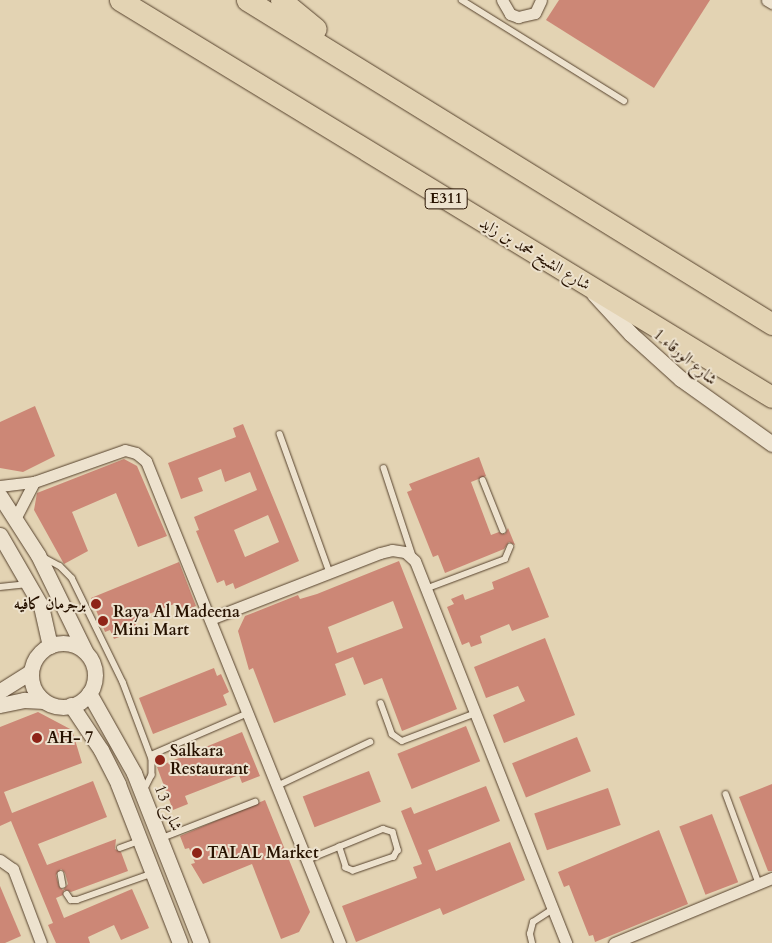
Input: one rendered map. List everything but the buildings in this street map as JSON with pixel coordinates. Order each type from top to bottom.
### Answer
[{"type":"highway","name":"شارع الشيخ محمد بن زايد","points":[[120,0],[772,397]]},
{"type":"highway","points":[[247,0],[772,324]]},
{"type":"highway","points":[[281,0],[361,69]]},
{"type":"street","points":[[502,0],[510,14],[518,17],[535,13],[542,0]]},
{"type":"street","points":[[767,0],[772,3]]},
{"type":"street","name":"شارع الورقاء 1","points":[[586,285],[656,357],[708,399],[772,444]]},
{"type":"street","points":[[0,486],[34,482],[125,450],[136,453],[146,460],[340,943]]},
{"type":"street","points":[[16,519],[34,482]]},
{"type":"street","points":[[0,496],[38,555],[95,672],[89,693],[71,706],[57,706],[44,700],[24,700],[0,705]]},
{"type":"street","points":[[0,535],[30,584],[44,614],[50,646]]},
{"type":"street","points":[[210,619],[392,550],[405,552],[415,561],[428,588],[566,943]]},
{"type":"street","points":[[44,700],[34,688],[31,672],[36,659],[50,646],[69,643],[86,652]]},
{"type":"street","points":[[0,691],[31,672]]},
{"type":"street","name":"شارع 13","points":[[89,693],[117,739],[143,792],[201,943]]},
{"type":"street","points":[[71,706],[110,766],[141,840],[180,943]]},
{"type":"street","points":[[0,860],[13,869],[41,943]]},
{"type":"street","points":[[614,943],[772,878]]},
{"type":"lane","points":[[462,0],[624,101]]},
{"type":"lane","points":[[280,434],[330,573]]},
{"type":"lane","points":[[384,468],[415,561]]},
{"type":"lane","points":[[483,480],[503,530]]},
{"type":"lane","points":[[428,588],[505,559],[510,547]]},
{"type":"lane","points":[[38,555],[66,571],[82,595],[123,682],[151,755],[152,775],[143,792]]},
{"type":"lane","points":[[0,586],[30,584]]},
{"type":"lane","points":[[381,703],[392,734],[402,741],[476,713]]},
{"type":"lane","points":[[151,755],[248,713]]},
{"type":"lane","points":[[277,786],[370,742]]},
{"type":"lane","points":[[726,794],[759,883]]},
{"type":"lane","points":[[161,838],[255,802]]},
{"type":"lane","points":[[307,860],[385,829],[393,832],[398,850],[394,857],[353,871],[346,868],[339,848]]},
{"type":"lane","points":[[120,848],[141,840]]},
{"type":"lane","points":[[67,894],[71,900],[77,900],[154,873]]},
{"type":"lane","points":[[61,874],[63,885]]},
{"type":"lane","points":[[532,943],[530,934],[533,922],[553,909]]},
{"type":"place","name":"برجرمان كافيه","points":[[96,604]]},
{"type":"place","name":"Raya Al Madeena Mini Mart","points":[[103,621]]},
{"type":"place","name":"AH- 7","points":[[37,738]]},
{"type":"place","name":"Salkara Restaurant","points":[[160,760]]},
{"type":"place","name":"TALAL Market","points":[[197,853]]}]
